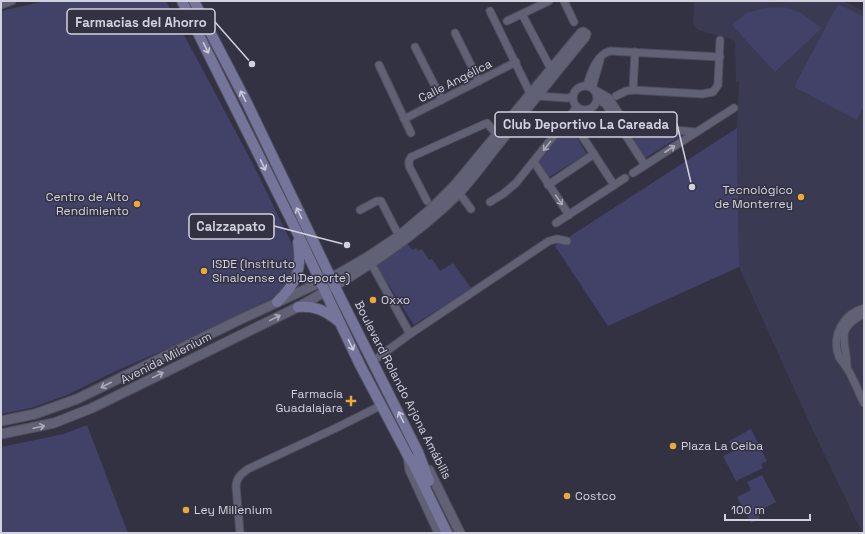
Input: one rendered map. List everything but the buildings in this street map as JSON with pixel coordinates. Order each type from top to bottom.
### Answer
[{"type":"main road","points":[[182,1],[297,232],[340,324],[408,456],[423,476]]},
{"type":"main road","name":"Boulevard Rolando Arjona Amábilis","points":[[194,1],[247,104],[333,282],[418,452]]},
{"type":"main road","points":[[277,302],[291,287],[299,270],[300,253],[297,232]]},
{"type":"main road","points":[[298,307],[309,306],[319,308],[340,324]]},
{"type":"main road","points":[[418,452],[423,476]]},
{"type":"main road","name":"Boulevard Rolando Arjona Amábilis","points":[[423,476],[447,533]]},
{"type":"main road","name":"Boulevard Rolando Arjona Amábilis","points":[[423,476],[455,533]]},
{"type":"street","points":[[1,5],[12,1]]},
{"type":"street","points":[[507,21],[549,1]]},
{"type":"street","points":[[564,1],[574,22]]},
{"type":"street","points":[[490,11],[534,95]]},
{"type":"street","points":[[522,14],[552,72]]},
{"type":"street","points":[[455,33],[479,81]]},
{"type":"street","points":[[333,282],[371,263],[413,233],[457,189],[582,36]]},
{"type":"street","points":[[616,96],[626,91],[633,90],[702,94],[713,92],[718,85],[720,40]]},
{"type":"street","points":[[415,46],[442,100]]},
{"type":"street","points":[[696,132],[625,128],[606,105],[598,99],[592,88],[599,68],[600,58],[603,54],[610,51],[720,57]]},
{"type":"street","points":[[633,90],[635,52]]},
{"type":"street","name":"Calle Angélica","points":[[404,119],[516,62]]},
{"type":"street","points":[[379,65],[410,133]]},
{"type":"street","points":[[598,99],[594,107],[586,110],[579,109],[573,101],[576,89],[580,87],[592,88],[609,98],[645,166]]},
{"type":"street","points":[[333,282],[398,236],[457,189],[495,137],[534,95]]},
{"type":"street","points":[[534,95],[567,98],[573,97]]},
{"type":"street","points":[[633,173],[734,108]]},
{"type":"street","points":[[490,202],[503,194],[516,183],[579,109]]},
{"type":"street","points":[[570,120],[614,185]]},
{"type":"street","points":[[427,201],[409,166],[410,159],[414,155],[487,124],[495,137]]},
{"type":"street","points":[[548,185],[594,154]]},
{"type":"street","points":[[534,162],[569,215]]},
{"type":"street","points":[[556,223],[625,178]]},
{"type":"street","points":[[457,189],[470,209]]},
{"type":"street","points":[[360,210],[377,201],[381,201],[398,236]]},
{"type":"street","points":[[373,361],[410,334],[549,241],[557,239],[567,241]]},
{"type":"street","points":[[371,263],[410,334]]},
{"type":"street","name":"Avenida Milenium","points":[[1,421],[35,414],[68,403],[277,302],[321,282],[333,282]]},
{"type":"street","name":"Avenida Milenium","points":[[1,434],[42,426],[73,416],[117,396],[298,307],[325,292],[333,282]]},
{"type":"street","points":[[864,308],[844,320],[838,334],[838,353],[840,359],[847,367],[864,403]]},
{"type":"street","points":[[847,367],[847,357],[843,339],[844,332],[853,320],[864,314]]},
{"type":"street","points":[[68,403],[73,416]]},
{"type":"street","points":[[240,533],[236,481],[242,473],[382,405]]},
{"type":"street","name":"Boulevard Rolando Arjona Amábilis","points":[[418,452],[460,533]]},
{"type":"street","points":[[408,456],[410,470],[439,533]]},
{"type":"shaded area","name":"Centro de Alto Rendimiento","points":[[45,1],[166,1],[254,166],[291,242],[295,257],[294,268],[288,283],[276,296],[185,341],[118,370],[67,395],[31,408],[1,414],[1,11]]},
{"type":"shaded area","name":"Tecnológico de Monterrey","points":[[694,1],[843,1],[864,11],[864,533],[862,533],[815,435],[739,267],[737,128],[739,82],[736,82],[735,41],[698,30],[693,24]]},
{"type":"shaded area","points":[[838,4],[864,17],[864,106],[857,120],[794,87]]},
{"type":"shaded area","points":[[784,7],[801,13],[822,28],[775,72],[732,25],[746,13],[765,8]]},
{"type":"shaded area","points":[[568,123],[587,154],[546,179],[535,161]]},
{"type":"shaded area","points":[[626,128],[684,134],[645,158]]},
{"type":"shaded area","points":[[737,128],[739,267],[608,326],[555,246]]},
{"type":"shaded area","points":[[407,243],[412,250],[416,248],[418,251],[422,249],[429,260],[432,259],[440,271],[453,263],[471,288],[414,325],[375,263]]},
{"type":"shaded area","points":[[87,425],[128,533],[1,533],[1,447],[64,434]]},
{"type":"shaded area","points":[[751,429],[767,461],[761,464],[763,468],[736,481],[723,456],[734,451],[729,441]]},
{"type":"shaded area","points":[[762,475],[776,502],[757,512],[760,518],[751,523],[737,497],[751,490],[747,482]]},
{"type":"place","name":"Farmacias del Ahorro","points":[[252,64]]},
{"type":"place","name":"Club Deportivo La Careada","points":[[692,187]]},
{"type":"place","name":"Tecnológico de Monterrey","points":[[801,197]]},
{"type":"place","name":"Centro de Alto Rendimiento","points":[[137,204]]},
{"type":"place","name":"Calzzapato","points":[[347,245]]},
{"type":"place","name":"ISDE (Instituto Sinaloense del Deporte)","points":[[204,271]]},
{"type":"place","name":"Oxxo","points":[[373,300]]},
{"type":"place","name":"Farmacia Guadalajara","points":[[351,401]]},
{"type":"place","name":"Plaza La Ceiba","points":[[673,446]]},
{"type":"place","name":"Costco","points":[[567,496]]},
{"type":"place","name":"Ley Millenium","points":[[186,510]]}]
